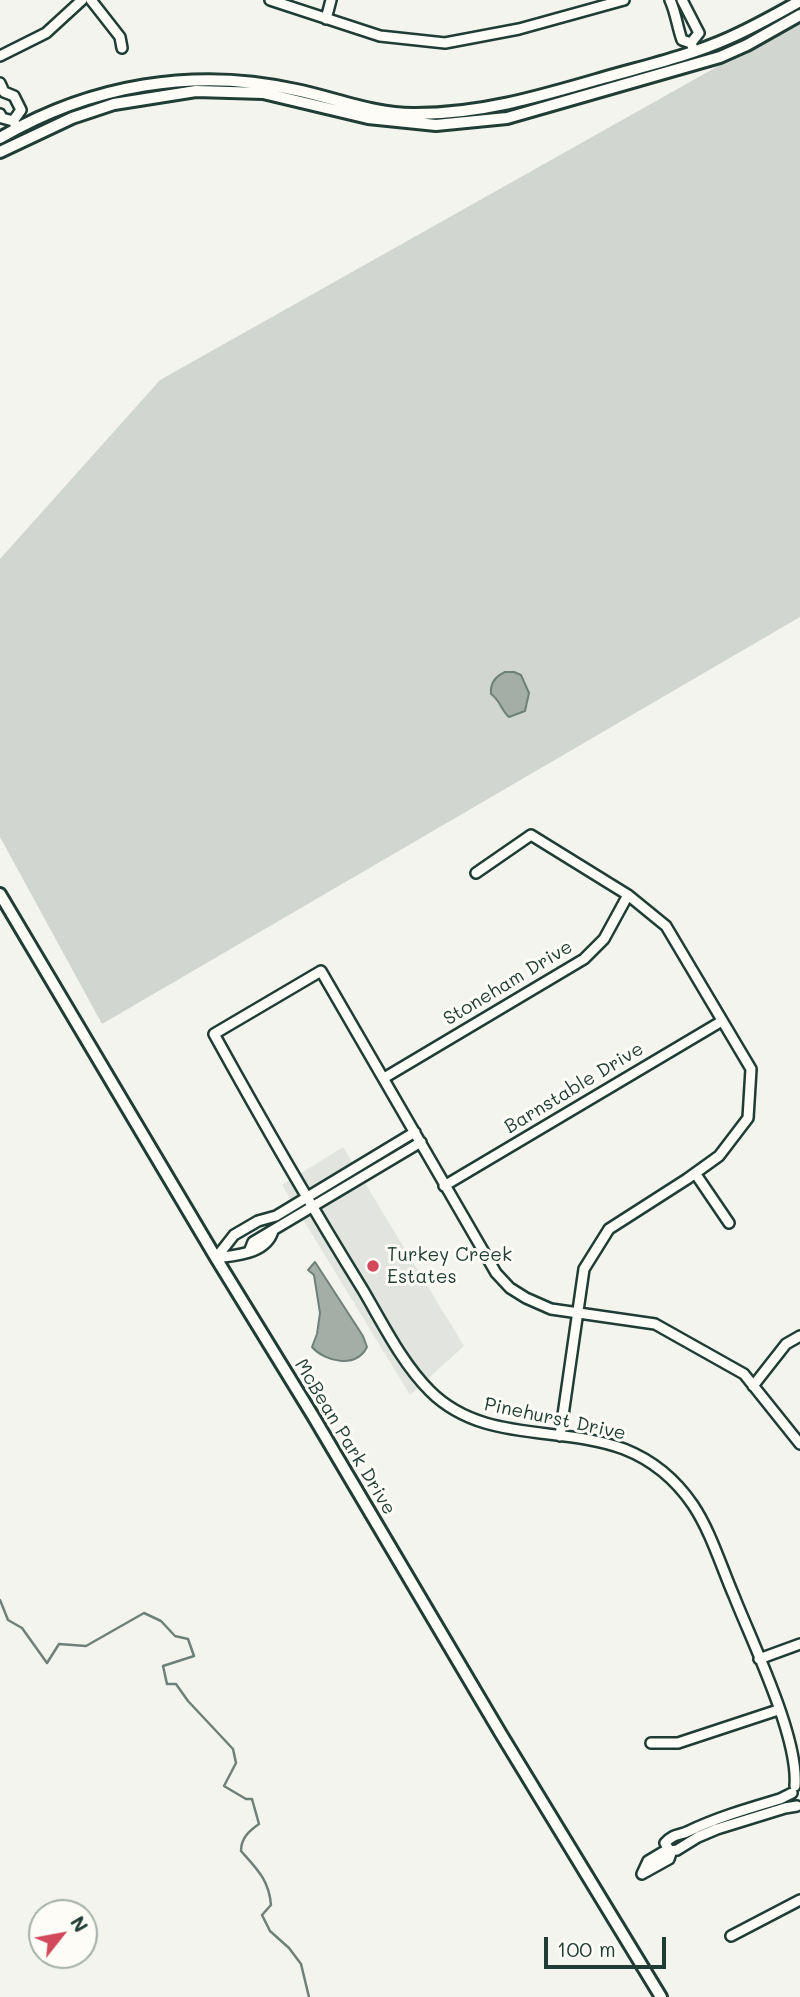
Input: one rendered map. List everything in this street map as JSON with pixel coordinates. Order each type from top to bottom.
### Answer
[{"type":"main road","points":[[0,138],[15,124],[82,99],[152,83],[211,78],[256,81],[373,108],[414,114],[489,108],[541,96],[729,38],[800,1]]},
{"type":"main road","points":[[0,152],[72,118],[114,104],[196,91],[262,93],[368,118],[436,125],[507,118],[698,63],[747,45],[800,15]]},
{"type":"main road","points":[[693,47],[698,63]]},
{"type":"main road","points":[[15,124],[23,139]]},
{"type":"main road","name":"McBean Park Drive","points":[[0,894],[661,1997]]},
{"type":"street","points":[[0,56],[46,33],[82,0]]},
{"type":"street","points":[[91,0],[120,37],[122,48]]},
{"type":"street","points":[[270,0],[380,36],[444,43],[519,29],[624,0]]},
{"type":"street","points":[[326,19],[331,0]]},
{"type":"street","points":[[670,0],[677,14],[676,22],[682,40],[693,47],[699,33],[682,0]]},
{"type":"street","points":[[677,14],[687,10]]},
{"type":"street","points":[[0,114],[2,118],[15,124],[21,110],[14,96],[1,89]]},
{"type":"street","points":[[476,873],[531,835],[628,895],[666,926],[751,1069],[748,1118],[719,1156],[609,1229],[584,1269],[560,1436]]},
{"type":"street","name":"Stoneham Drive","points":[[384,1078],[584,960],[604,939],[628,895]]},
{"type":"street","name":"Pinehurst Drive","points":[[384,1078],[321,971],[214,1034],[309,1203],[409,1366],[431,1392],[457,1412],[481,1423],[505,1429],[589,1440],[624,1449],[655,1466],[681,1489],[692,1503],[708,1533],[778,1710],[793,1757],[795,1787],[792,1800],[798,1807]]},
{"type":"street","name":"Barnstable Drive","points":[[444,1186],[722,1021]]},
{"type":"street","points":[[384,1078],[496,1273],[510,1288],[551,1308],[655,1324],[744,1374],[800,1444]]},
{"type":"street","points":[[216,1258],[249,1252],[267,1243],[274,1231],[309,1203],[415,1132]]},
{"type":"street","points":[[216,1258],[234,1235],[258,1221],[309,1203],[421,1142]]},
{"type":"street","points":[[695,1174],[729,1223]]},
{"type":"street","points":[[267,1219],[274,1231]]},
{"type":"street","points":[[753,1386],[786,1344],[800,1336]]},
{"type":"street","points":[[759,1658],[800,1644]]},
{"type":"street","points":[[651,1744],[678,1743],[778,1710]]},
{"type":"street","name":"Pinehurst Drive","points":[[793,1757],[800,1768]]},
{"type":"street","points":[[671,1853],[665,1843],[678,1833],[685,1833],[780,1799],[795,1787]]},
{"type":"street","points":[[642,1874],[669,1859],[671,1853],[718,1829],[785,1808],[798,1807]]},
{"type":"street","points":[[731,1936],[800,1900]]},
{"type":"shaded area","points":[[800,20],[800,617],[102,1024],[0,837],[0,559],[160,380]]},
{"type":"shaded area","points":[[505,672],[521,675],[529,693],[525,711],[509,717],[491,694],[494,680]]},
{"type":"shaded area","name":"Turkey Creek Estates","points":[[343,1147],[464,1346],[410,1395],[282,1185]]},
{"type":"shaded area","points":[[315,1262],[363,1336],[367,1347],[356,1358],[348,1361],[332,1359],[312,1347],[320,1313],[314,1275],[308,1270]]},
{"type":"waterway","points":[[0,1600],[8,1620],[22,1628],[47,1663],[59,1644],[86,1646],[144,1613],[161,1621],[175,1636],[188,1639],[194,1656],[163,1666],[167,1684],[176,1684],[188,1701],[233,1749],[236,1763],[224,1786],[246,1799],[252,1799],[259,1824],[246,1835],[241,1851],[265,1882],[271,1905],[262,1915],[270,1931],[289,1948],[301,1964],[309,1997]]},
{"type":"place","name":"Turkey Creek Estates","points":[[373,1266]]}]
